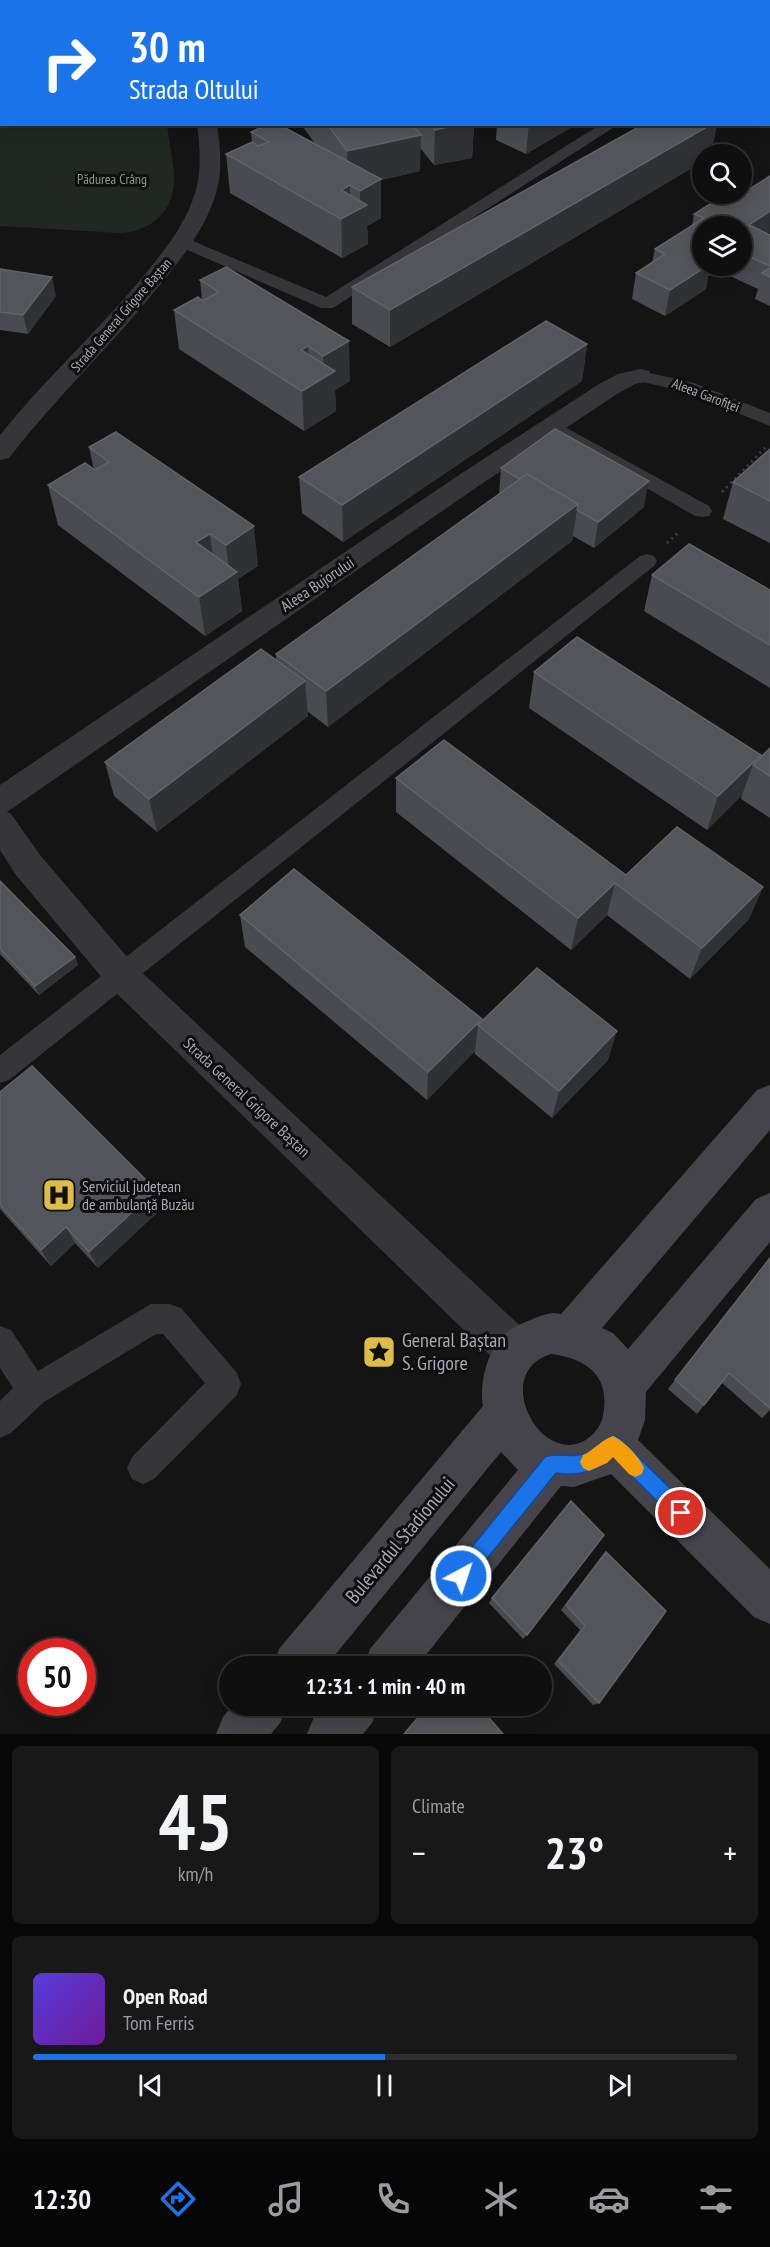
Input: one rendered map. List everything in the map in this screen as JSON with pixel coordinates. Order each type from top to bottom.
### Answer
[{"type":"main road","points":[[570,1334],[770,1102]]},
{"type":"main road","points":[[624,1386],[770,1212]]},
{"type":"main road","points":[[550,1333],[570,1334],[588,1340],[604,1352],[616,1367],[624,1386],[627,1407],[622,1428],[613,1445],[601,1456],[585,1463],[569,1466],[552,1463],[536,1456],[522,1445],[511,1431],[504,1414],[501,1391],[506,1370],[516,1351],[532,1339],[550,1333]]},
{"type":"main road","name":"Bulevardul Stadionului","points":[[304,1656],[504,1414]]},
{"type":"main road","points":[[613,1445],[770,1601]]},
{"type":"main road","points":[[395,1656],[552,1463]]},
{"type":"main road","points":[[240,1734],[255,1716]]},
{"type":"main road","points":[[331,1734],[346,1716]]},
{"type":"street","name":"Strada General Grigore Baștan","points":[[0,452],[23,420],[72,372],[137,300],[182,242],[197,213],[209,180],[210,147],[207,126]]},
{"type":"street","name":"Aleea Bujorului","points":[[0,802],[468,481],[608,389],[627,379],[640,376]]},
{"type":"street","name":"Strada General Grigore Baștan","points":[[0,823],[28,865],[122,976],[516,1351]]},
{"type":"lane","points":[[182,242],[327,304],[609,126]]},
{"type":"lane","name":"Aleea Garofiței","points":[[640,376],[688,387],[770,420]]},
{"type":"lane","points":[[552,426],[702,512]]},
{"type":"lane","points":[[0,1071],[647,561]]},
{"type":"lane","points":[[0,1422],[33,1391],[134,1332],[151,1319],[170,1319],[226,1384],[142,1468]]},
{"type":"lane","points":[[0,1341],[33,1391]]},
{"type":"green space","name":"Pădurea Crâng","points":[[0,126],[167,126],[173,163],[172,196],[163,213],[148,225],[120,233],[0,226]]},
{"type":"building","points":[[264,126],[282,126],[381,179],[360,191],[350,185],[341,190],[367,205],[341,219],[226,154],[252,142],[258,146],[269,142],[251,132]]},
{"type":"building","points":[[328,126],[414,126],[421,135],[347,151]]},
{"type":"building","points":[[432,126],[452,126],[435,130]]},
{"type":"building","points":[[640,126],[709,126],[390,310],[352,287]]},
{"type":"building","points":[[770,176],[770,211],[752,223],[752,216],[699,216],[694,214],[710,204],[752,204],[752,187]]},
{"type":"building","points":[[692,226],[692,276],[670,290],[636,273],[665,254],[655,249]]},
{"type":"building","points":[[752,226],[770,235],[770,266],[752,258]]},
{"type":"building","points":[[226,267],[349,341],[323,356],[308,346],[301,350],[335,371],[302,391],[174,310],[198,297],[203,301],[219,292],[200,280]]},
{"type":"building","points":[[770,268],[770,277],[762,273]]},
{"type":"building","points":[[0,269],[52,277],[23,315],[0,312]]},
{"type":"building","points":[[546,321],[587,344],[342,505],[299,477]]},
{"type":"building","points":[[555,429],[649,481],[598,522],[577,510],[578,504],[527,474],[520,479],[501,468]]},
{"type":"building","points":[[116,432],[254,526],[226,545],[210,534],[196,542],[237,572],[199,597],[48,485],[85,463],[95,470],[109,462],[89,447]]},
{"type":"building","points":[[770,449],[770,501],[733,482]]},
{"type":"building","points":[[527,474],[578,504],[326,691],[276,654]]},
{"type":"building","points":[[689,544],[770,590],[770,645],[652,575]]},
{"type":"building","points":[[577,637],[761,755],[718,796],[534,672]]},
{"type":"building","points":[[261,649],[305,681],[149,799],[105,762]]},
{"type":"building","points":[[444,740],[626,875],[677,827],[763,887],[702,948],[615,883],[578,918],[396,778]]},
{"type":"building","points":[[770,748],[770,776],[753,765]]},
{"type":"building","points":[[294,869],[482,1019],[428,1072],[240,915]]},
{"type":"building","points":[[0,881],[75,957],[35,986],[0,949]]},
{"type":"building","points":[[537,968],[617,1031],[559,1091],[478,1025]]},
{"type":"building","points":[[32,1066],[156,1190],[89,1252],[66,1227],[41,1250],[0,1205],[0,1092]]},
{"type":"building","points":[[770,1258],[770,1408],[729,1373],[704,1405],[675,1380]]},
{"type":"building","points":[[571,1501],[604,1535],[527,1635],[492,1598]]},
{"type":"building","points":[[606,1552],[666,1611],[599,1703],[558,1661],[585,1626],[566,1605]]},
{"type":"building","points":[[419,1716],[488,1716],[503,1734],[404,1734]]},
{"type":"slow traffic","points":[[589,1462],[601,1456],[613,1445],[635,1468]]},
{"type":"place","name":"Serviciul județean de ambulanță Buzău","points":[[59,1195]]},
{"type":"place","name":"General Baștan S. Grigore","points":[[379,1352]]},
{"type":"route","points":[[461,1576],[552,1463],[569,1466],[585,1463],[601,1456],[613,1445],[681,1513]]}]
